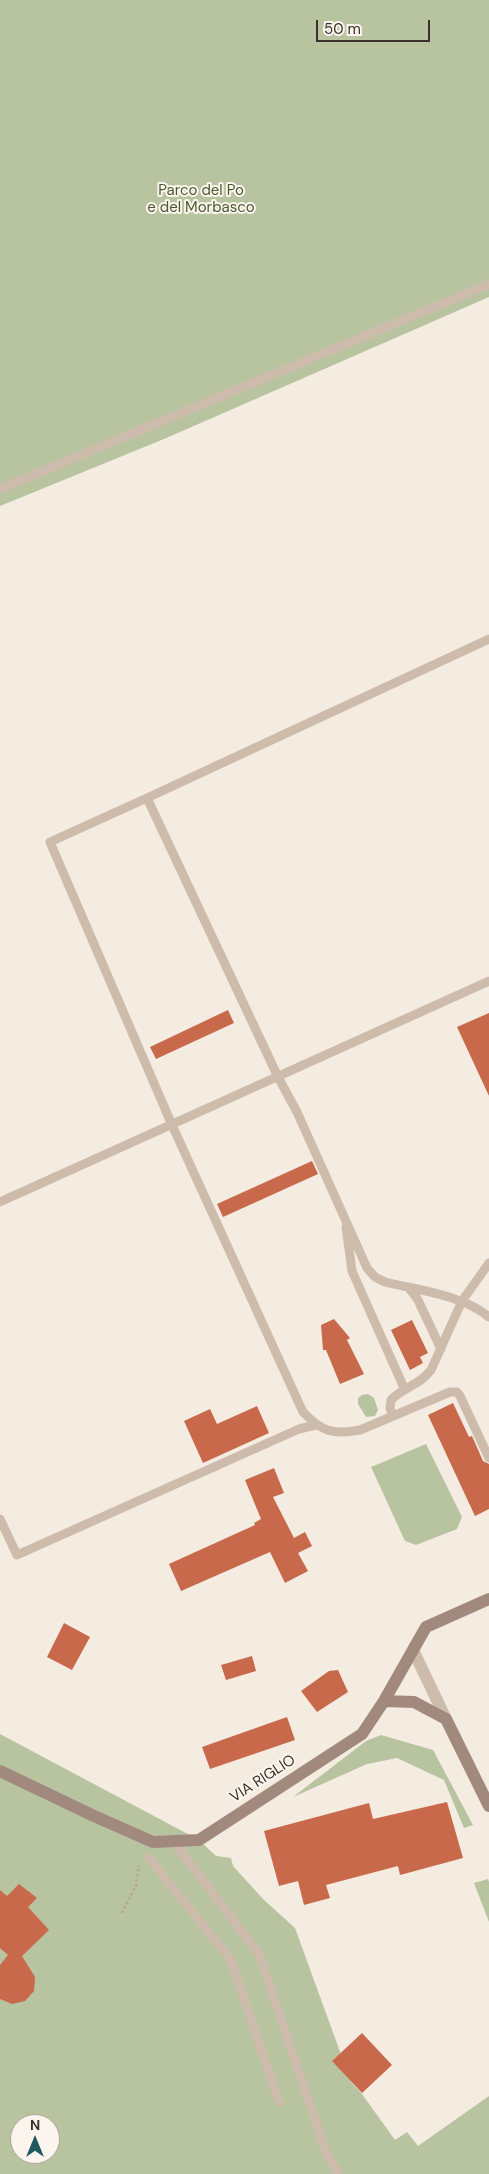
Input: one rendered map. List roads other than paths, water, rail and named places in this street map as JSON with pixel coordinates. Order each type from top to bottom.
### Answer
[{"type":"street","name":"VIA RIGLIO","points":[[0,1771],[153,1842],[199,1840],[362,1734],[384,1701],[426,1627],[489,1599]]},
{"type":"street","points":[[413,1650],[489,1806]]},
{"type":"street","points":[[384,1701],[414,1702],[446,1719]]},
{"type":"lane","points":[[0,489],[489,284]]},
{"type":"lane","points":[[489,639],[50,842],[172,1125],[303,1412],[316,1425],[329,1432],[344,1433],[360,1430],[450,1392],[456,1392],[460,1396],[489,1458]]},
{"type":"lane","points":[[147,798],[278,1077],[297,1112],[367,1268],[375,1277],[385,1282],[462,1301],[482,1311],[489,1317]]},
{"type":"lane","points":[[0,1202],[489,981]]},
{"type":"lane","points":[[344,1214],[352,1272],[405,1390]]},
{"type":"lane","points":[[393,1416],[390,1408],[391,1400],[396,1394],[424,1380],[431,1370],[462,1301],[489,1263]]},
{"type":"lane","points":[[409,1288],[418,1300],[441,1348]]},
{"type":"lane","points":[[0,1519],[17,1555],[299,1429],[316,1425]]},
{"type":"lane","points":[[173,1841],[259,1954],[327,2155],[339,2174]]},
{"type":"lane","points":[[144,1857],[231,1960],[279,2102]]},
{"type":"park label","name":"Parco del Po e del Morbasco","points":[[201,200]]}]
